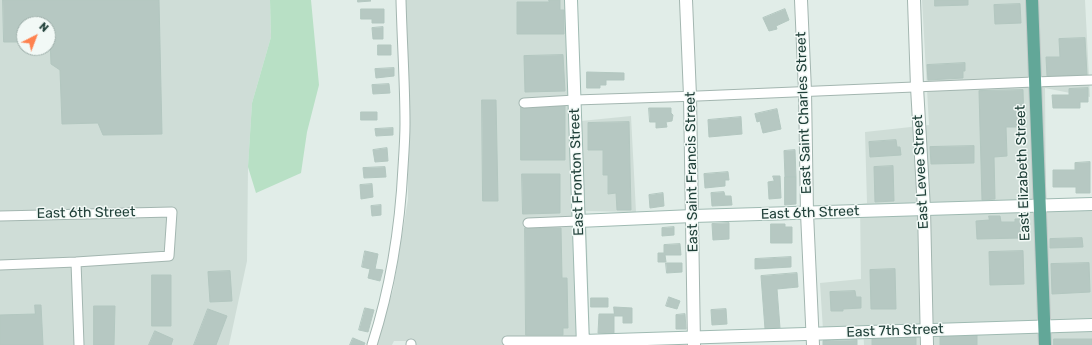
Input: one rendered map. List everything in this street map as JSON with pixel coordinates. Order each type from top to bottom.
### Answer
[{"type":"main road","name":"East Fronton Street","points":[[571,0],[583,343]]},
{"type":"main road","name":"East Saint Francis Street","points":[[686,0],[693,216],[694,341]]},
{"type":"main road","name":"East Saint Charles Street","points":[[801,0],[812,340]]},
{"type":"main road","name":"East Levee Street","points":[[914,0],[924,209],[927,345]]},
{"type":"main road","name":"East Elizabeth Street","points":[[1032,0],[1045,345]]},
{"type":"main road","name":"East 6th Street","points":[[578,221],[1092,204]]},
{"type":"main road","name":"East 7th Street","points":[[583,343],[812,340],[926,330],[1092,325]]},
{"type":"street","points":[[372,345],[382,314],[392,272],[402,192],[405,125],[401,0]]},
{"type":"street","points":[[524,103],[1092,80]]},
{"type":"street","name":"East 6th Street","points":[[0,216],[172,212],[169,256],[76,262]]},
{"type":"street","name":"East 6th Street","points":[[528,223],[578,221]]},
{"type":"street","points":[[0,265],[76,262],[79,345]]},
{"type":"street","name":"East 7th Street","points":[[507,341],[583,343]]},
{"type":"shaded area","points":[[0,0],[270,0],[271,37],[252,103],[248,167],[247,261],[229,345],[0,345]]},
{"type":"shaded area","points":[[406,0],[576,0],[581,121],[631,116],[636,212],[586,211],[590,345],[415,345],[415,341],[394,341],[392,345],[376,345],[393,290],[408,199]]},
{"type":"shaded area","points":[[922,0],[1085,0],[1090,97],[1045,88],[1046,200],[1092,200],[1092,345],[864,345],[863,326],[823,330],[820,283],[861,279],[860,204],[867,203],[865,132],[929,125]]},
{"type":"green space","points":[[270,0],[311,0],[319,85],[307,132],[301,173],[256,193],[248,167],[252,103],[271,37]]},
{"type":"building","points":[[3,0],[159,0],[162,134],[103,135],[98,123],[62,124],[60,70],[51,64],[51,56],[56,56],[56,16],[16,16],[16,42],[4,42]]},
{"type":"building","points":[[358,0],[370,0],[371,1],[358,2]]},
{"type":"building","points":[[549,0],[560,0],[560,10],[564,10],[564,34],[517,34],[517,2],[549,2]]},
{"type":"building","points":[[935,0],[968,0],[968,5],[935,6]]},
{"type":"building","points":[[1020,4],[1021,23],[995,24],[994,5]]},
{"type":"building","points":[[361,9],[384,9],[384,23],[372,23],[372,19],[361,19]]},
{"type":"building","points":[[785,9],[789,20],[776,26],[777,29],[769,31],[763,18]]},
{"type":"building","points":[[383,27],[383,39],[373,39],[372,28]]},
{"type":"building","points":[[1085,38],[1087,75],[1047,76],[1046,57],[1060,57],[1059,39]]},
{"type":"building","points":[[378,45],[391,45],[391,55],[378,55]]},
{"type":"building","points":[[563,55],[565,91],[525,92],[524,56]]},
{"type":"building","points":[[965,63],[963,78],[928,80],[927,65]]},
{"type":"building","points":[[394,68],[394,76],[376,78],[375,69]]},
{"type":"building","points":[[587,72],[624,73],[624,80],[606,80],[606,85],[600,85],[600,88],[587,88]]},
{"type":"building","points":[[389,84],[390,93],[373,94],[372,85]]},
{"type":"building","points":[[1088,88],[1088,102],[1080,102],[1080,108],[1053,108],[1052,95],[1069,95],[1069,89]]},
{"type":"building","points":[[1023,90],[1024,127],[1006,127],[1007,156],[994,157],[995,199],[982,200],[979,91]]},
{"type":"building","points":[[482,100],[496,100],[498,201],[483,201]]},
{"type":"building","points":[[521,106],[565,106],[565,160],[521,160]]},
{"type":"building","points":[[649,108],[671,108],[671,113],[673,115],[672,121],[666,122],[667,127],[656,128],[656,122],[650,122]]},
{"type":"building","points":[[777,109],[781,129],[763,133],[760,121],[757,122],[755,114]]},
{"type":"building","points":[[361,112],[377,112],[377,120],[361,120]]},
{"type":"building","points":[[741,117],[742,134],[709,137],[708,120]]},
{"type":"building","points":[[629,122],[631,210],[617,210],[616,193],[608,194],[608,175],[603,175],[603,150],[588,150],[588,123]]},
{"type":"building","points":[[393,128],[393,135],[376,136],[375,129]]},
{"type":"building","points":[[896,140],[897,147],[900,147],[901,155],[870,157],[869,142]]},
{"type":"building","points":[[974,146],[974,163],[931,164],[930,147]]},
{"type":"building","points":[[387,148],[388,161],[375,162],[373,150]]},
{"type":"building","points":[[795,150],[796,177],[785,177],[784,151]]},
{"type":"building","points":[[1090,162],[1090,193],[1076,193],[1076,187],[1053,187],[1053,170],[1075,170],[1075,163]]},
{"type":"building","points":[[893,166],[894,201],[875,202],[874,167]]},
{"type":"building","points":[[385,167],[386,177],[364,178],[363,168]]},
{"type":"building","points":[[728,172],[729,180],[725,180],[725,186],[705,188],[704,174]]},
{"type":"building","points":[[522,174],[560,174],[560,213],[523,214]]},
{"type":"building","points":[[773,176],[780,176],[781,198],[769,199],[768,182],[774,181]]},
{"type":"building","points":[[785,177],[796,177],[796,204],[785,205]]},
{"type":"building","points":[[372,184],[373,197],[361,199],[360,185]]},
{"type":"building","points":[[724,192],[725,196],[731,196],[732,205],[712,206],[711,193]]},
{"type":"building","points":[[663,193],[664,206],[650,208],[649,195]]},
{"type":"building","points":[[381,205],[381,215],[372,216],[371,206]]},
{"type":"building","points":[[989,216],[1000,216],[1001,222],[1015,222],[1015,219],[1021,219],[1021,238],[977,239],[976,221],[989,220]]},
{"type":"building","points":[[729,223],[729,239],[713,240],[712,224]]},
{"type":"building","points":[[771,224],[785,224],[785,227],[792,227],[792,243],[771,243]]},
{"type":"building","points":[[674,227],[674,235],[662,236],[662,228]]},
{"type":"building","points":[[525,228],[561,228],[562,278],[567,278],[568,328],[563,328],[563,335],[526,335]]},
{"type":"building","points":[[1082,238],[1083,247],[1050,248],[1050,239]]},
{"type":"building","points":[[680,244],[681,255],[665,255],[666,262],[658,262],[658,253],[664,253],[664,245]]},
{"type":"building","points":[[365,251],[378,254],[375,269],[383,270],[380,281],[368,278],[370,269],[362,267]]},
{"type":"building","points":[[1023,251],[1024,284],[990,285],[989,252]]},
{"type":"building","points":[[791,257],[791,267],[755,269],[755,259]]},
{"type":"building","points":[[666,263],[682,263],[682,272],[667,273]]},
{"type":"building","points":[[1089,263],[1090,292],[1052,294],[1051,264]]},
{"type":"building","points":[[895,269],[896,309],[871,309],[870,270]]},
{"type":"building","points":[[230,271],[232,301],[210,302],[208,272]]},
{"type":"building","points":[[797,273],[798,287],[777,289],[780,328],[765,329],[761,276]]},
{"type":"building","points":[[152,275],[171,275],[171,326],[152,326]]},
{"type":"building","points":[[855,291],[856,297],[861,297],[861,308],[831,311],[830,292]]},
{"type":"building","points":[[669,297],[680,301],[677,309],[666,306]]},
{"type":"building","points":[[591,298],[608,298],[608,307],[591,307]]},
{"type":"building","points":[[35,305],[41,305],[43,345],[0,345],[0,315],[35,314]]},
{"type":"building","points":[[94,306],[115,306],[114,345],[94,345]]},
{"type":"building","points":[[614,307],[632,308],[632,323],[623,323],[623,316],[614,316],[614,334],[598,333],[599,314],[614,314]]},
{"type":"building","points":[[365,308],[374,310],[368,332],[359,330]]},
{"type":"building","points":[[208,309],[227,316],[216,345],[194,345]]},
{"type":"building","points":[[726,309],[727,324],[712,325],[711,310]]},
{"type":"building","points":[[685,314],[686,329],[676,329],[676,315]]},
{"type":"building","points":[[155,331],[173,339],[171,345],[149,345]]},
{"type":"building","points":[[977,335],[977,345],[940,345],[940,336]]},
{"type":"building","points":[[353,338],[365,343],[364,345],[350,345]]},
{"type":"building","points":[[916,338],[916,345],[872,345],[872,339]]},
{"type":"building","points":[[1054,339],[1092,339],[1092,345],[1054,345]]},
{"type":"building","points":[[857,340],[857,345],[823,345],[823,341]]}]
